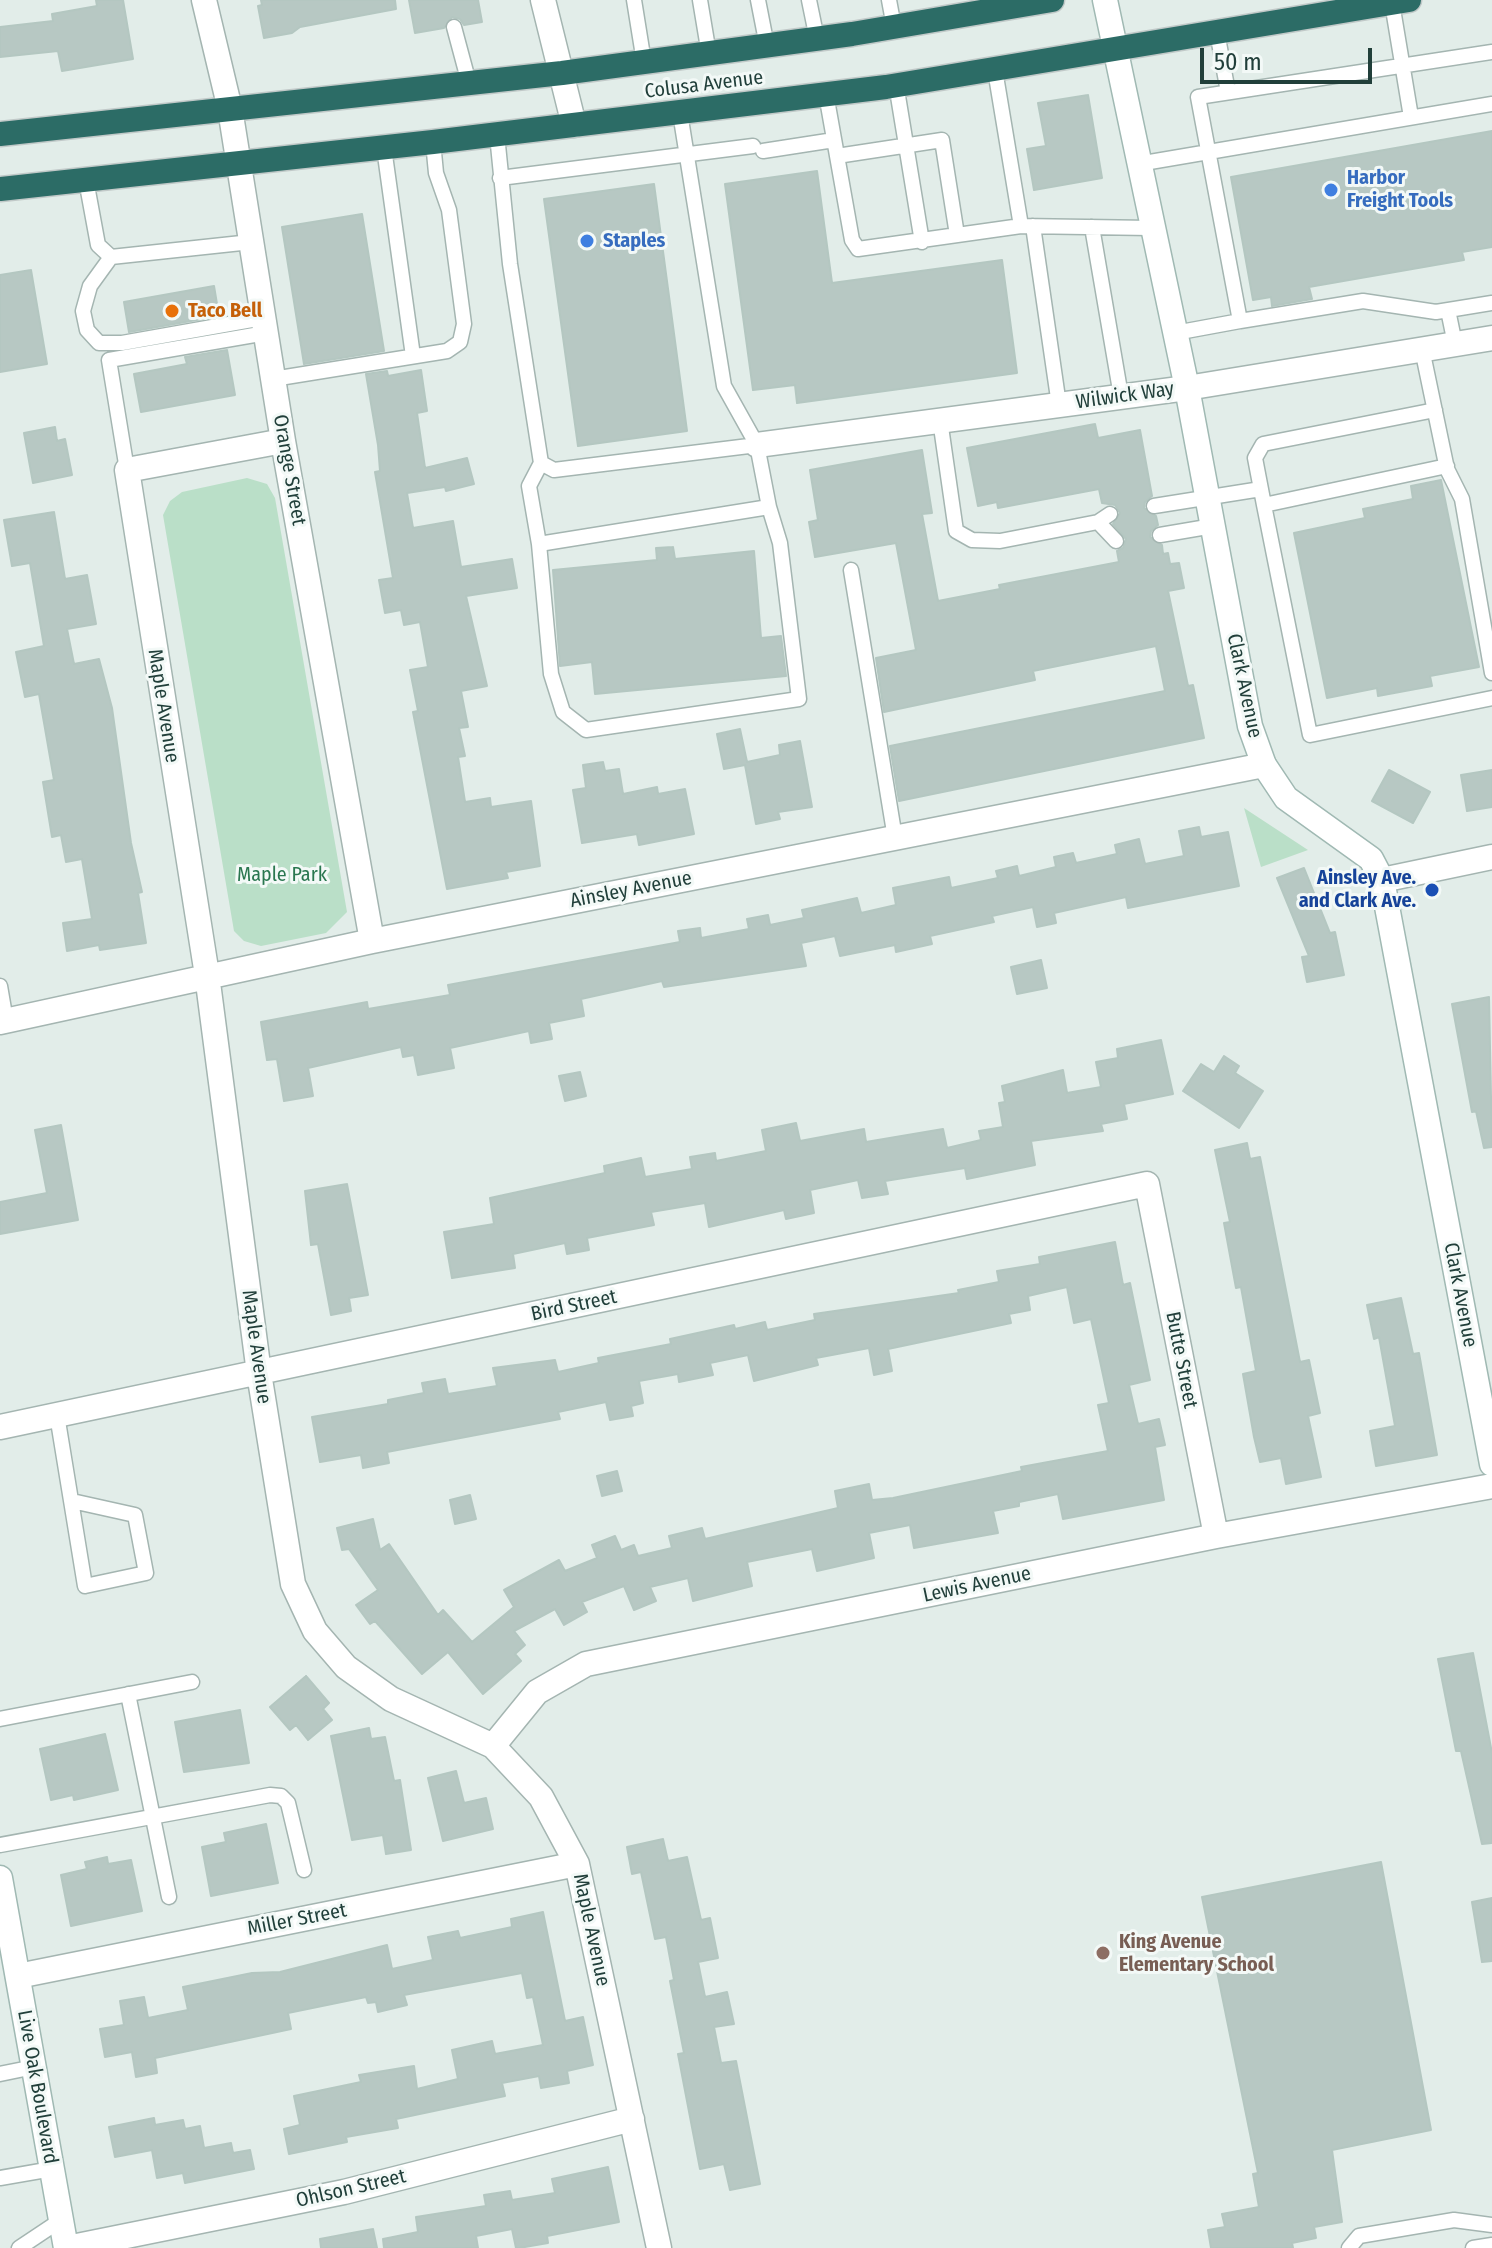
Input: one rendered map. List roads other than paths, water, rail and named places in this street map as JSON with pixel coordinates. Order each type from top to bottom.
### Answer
[{"type":"highway","name":"Colusa Avenue","points":[[0,134],[562,73],[817,39],[1052,0]]},
{"type":"highway","name":"Colusa Avenue","points":[[0,189],[384,148],[826,94],[995,70],[1401,1]]},
{"type":"street","name":"Orange Street","points":[[204,0],[240,164],[283,441],[372,941]]},
{"type":"street","points":[[543,0],[574,125]]},
{"type":"street","name":"Clark Avenue","points":[[1105,0],[1187,388],[1250,726],[1264,765],[1286,798],[1371,859],[1382,880],[1492,1464]]},
{"type":"street","name":"Wilwick Way","points":[[757,445],[1187,388],[1455,344],[1491,343]]},
{"type":"street","points":[[127,470],[283,441]]},
{"type":"street","name":"Maple Avenue","points":[[127,470],[207,975],[259,1373],[293,1584],[315,1631],[346,1667],[391,1699],[493,1746],[541,1797],[577,1864],[659,2248]]},
{"type":"street","name":"Ainsley Avenue","points":[[3,1022],[372,941],[1264,765]]},
{"type":"street","points":[[1382,880],[1492,857]]},
{"type":"street","name":"Bird Street","points":[[0,1427],[1147,1184]]},
{"type":"street","name":"Butte Street","points":[[1147,1184],[1216,1536]]},
{"type":"street","name":"Lewis Avenue","points":[[493,1746],[537,1692],[586,1664],[1216,1536],[1492,1486]]},
{"type":"street","name":"Miller Street","points":[[18,1976],[577,1864]]},
{"type":"street","name":"Live Oak Boulevard","points":[[0,1878],[66,2248]]},
{"type":"street","name":"Ohlson Street","points":[[66,2248],[344,2192],[632,2119]]},
{"type":"lane","points":[[634,0],[644,62]]},
{"type":"lane","points":[[700,0],[709,54]]},
{"type":"lane","points":[[758,0],[767,46]]},
{"type":"lane","points":[[809,0],[817,39]]},
{"type":"lane","points":[[889,0],[894,27]]},
{"type":"lane","points":[[1401,1],[1402,65],[1411,117]]},
{"type":"lane","points":[[454,27],[469,83]]},
{"type":"lane","points":[[1217,32],[1228,92]]},
{"type":"lane","points":[[1240,321],[1198,97],[1492,52]]},
{"type":"lane","points":[[995,70],[1059,405]]},
{"type":"lane","points":[[896,84],[922,242]]},
{"type":"lane","points":[[826,94],[852,240],[858,249],[1027,226],[1151,228]]},
{"type":"lane","points":[[1138,164],[1492,104]]},
{"type":"lane","points":[[497,135],[500,178],[541,463],[529,486],[539,544],[551,674],[563,712],[586,730],[799,699],[780,543],[769,507],[757,445],[724,386],[680,113]]},
{"type":"lane","points":[[500,178],[834,140]]},
{"type":"lane","points":[[837,156],[942,140],[957,235]]},
{"type":"lane","points":[[273,379],[447,351],[460,342],[464,324],[449,210],[436,173],[433,142]]},
{"type":"lane","points":[[384,148],[413,356]]},
{"type":"lane","points":[[86,180],[98,245],[111,257]]},
{"type":"lane","points":[[1092,227],[1121,396]]},
{"type":"lane","points":[[251,242],[111,257],[90,286],[83,311],[87,330],[99,343],[265,326]]},
{"type":"lane","points":[[1175,333],[1363,301],[1436,312],[1492,303]]},
{"type":"lane","points":[[1448,310],[1455,344]]},
{"type":"lane","points":[[127,470],[109,360],[265,326]]},
{"type":"lane","points":[[1422,349],[1447,466],[1462,499],[1492,673]]},
{"type":"lane","points":[[1435,410],[1263,444],[1255,458],[1264,505],[1310,735],[1492,698]]},
{"type":"lane","points":[[940,420],[956,531],[972,540],[1000,541],[1104,518],[1116,541]]},
{"type":"lane","points":[[541,463],[554,470],[757,445]]},
{"type":"lane","points":[[1264,505],[1447,466]]},
{"type":"lane","points":[[1154,506],[1261,489]]},
{"type":"lane","points":[[539,544],[769,507]]},
{"type":"lane","points":[[1160,535],[1213,526]]},
{"type":"lane","points":[[851,570],[895,838]]},
{"type":"lane","points":[[0,986],[3,1022]]},
{"type":"lane","points":[[57,1415],[85,1586],[146,1573],[135,1515],[72,1501]]},
{"type":"lane","points":[[0,1719],[192,1682]]},
{"type":"lane","points":[[128,1694],[169,1897]]},
{"type":"lane","points":[[0,1845],[270,1795],[281,1796],[288,1803],[304,1870]]},
{"type":"lane","points":[[0,2074],[34,2067]]},
{"type":"lane","points":[[0,2178],[52,2169]]},
{"type":"lane","points":[[19,2248],[61,2220]]},
{"type":"lane","points":[[1349,2248],[1359,2236],[1454,2220],[1492,2225]]},
{"type":"lane","points":[[1473,2248],[1492,2245]]},
{"type":"place","name":"Harbor Freight Tools","points":[[1331,190]]},
{"type":"place","name":"Staples","points":[[587,241]]},
{"type":"place","name":"Taco Bell","points":[[172,311]]},
{"type":"place","name":"Ainsley Ave. and Clark Ave.","points":[[1432,890]]},
{"type":"place","name":"King Avenue Elementary School","points":[[1103,1953]]},
{"type":"park label","name":"Maple Park","points":[[282,875]]}]
